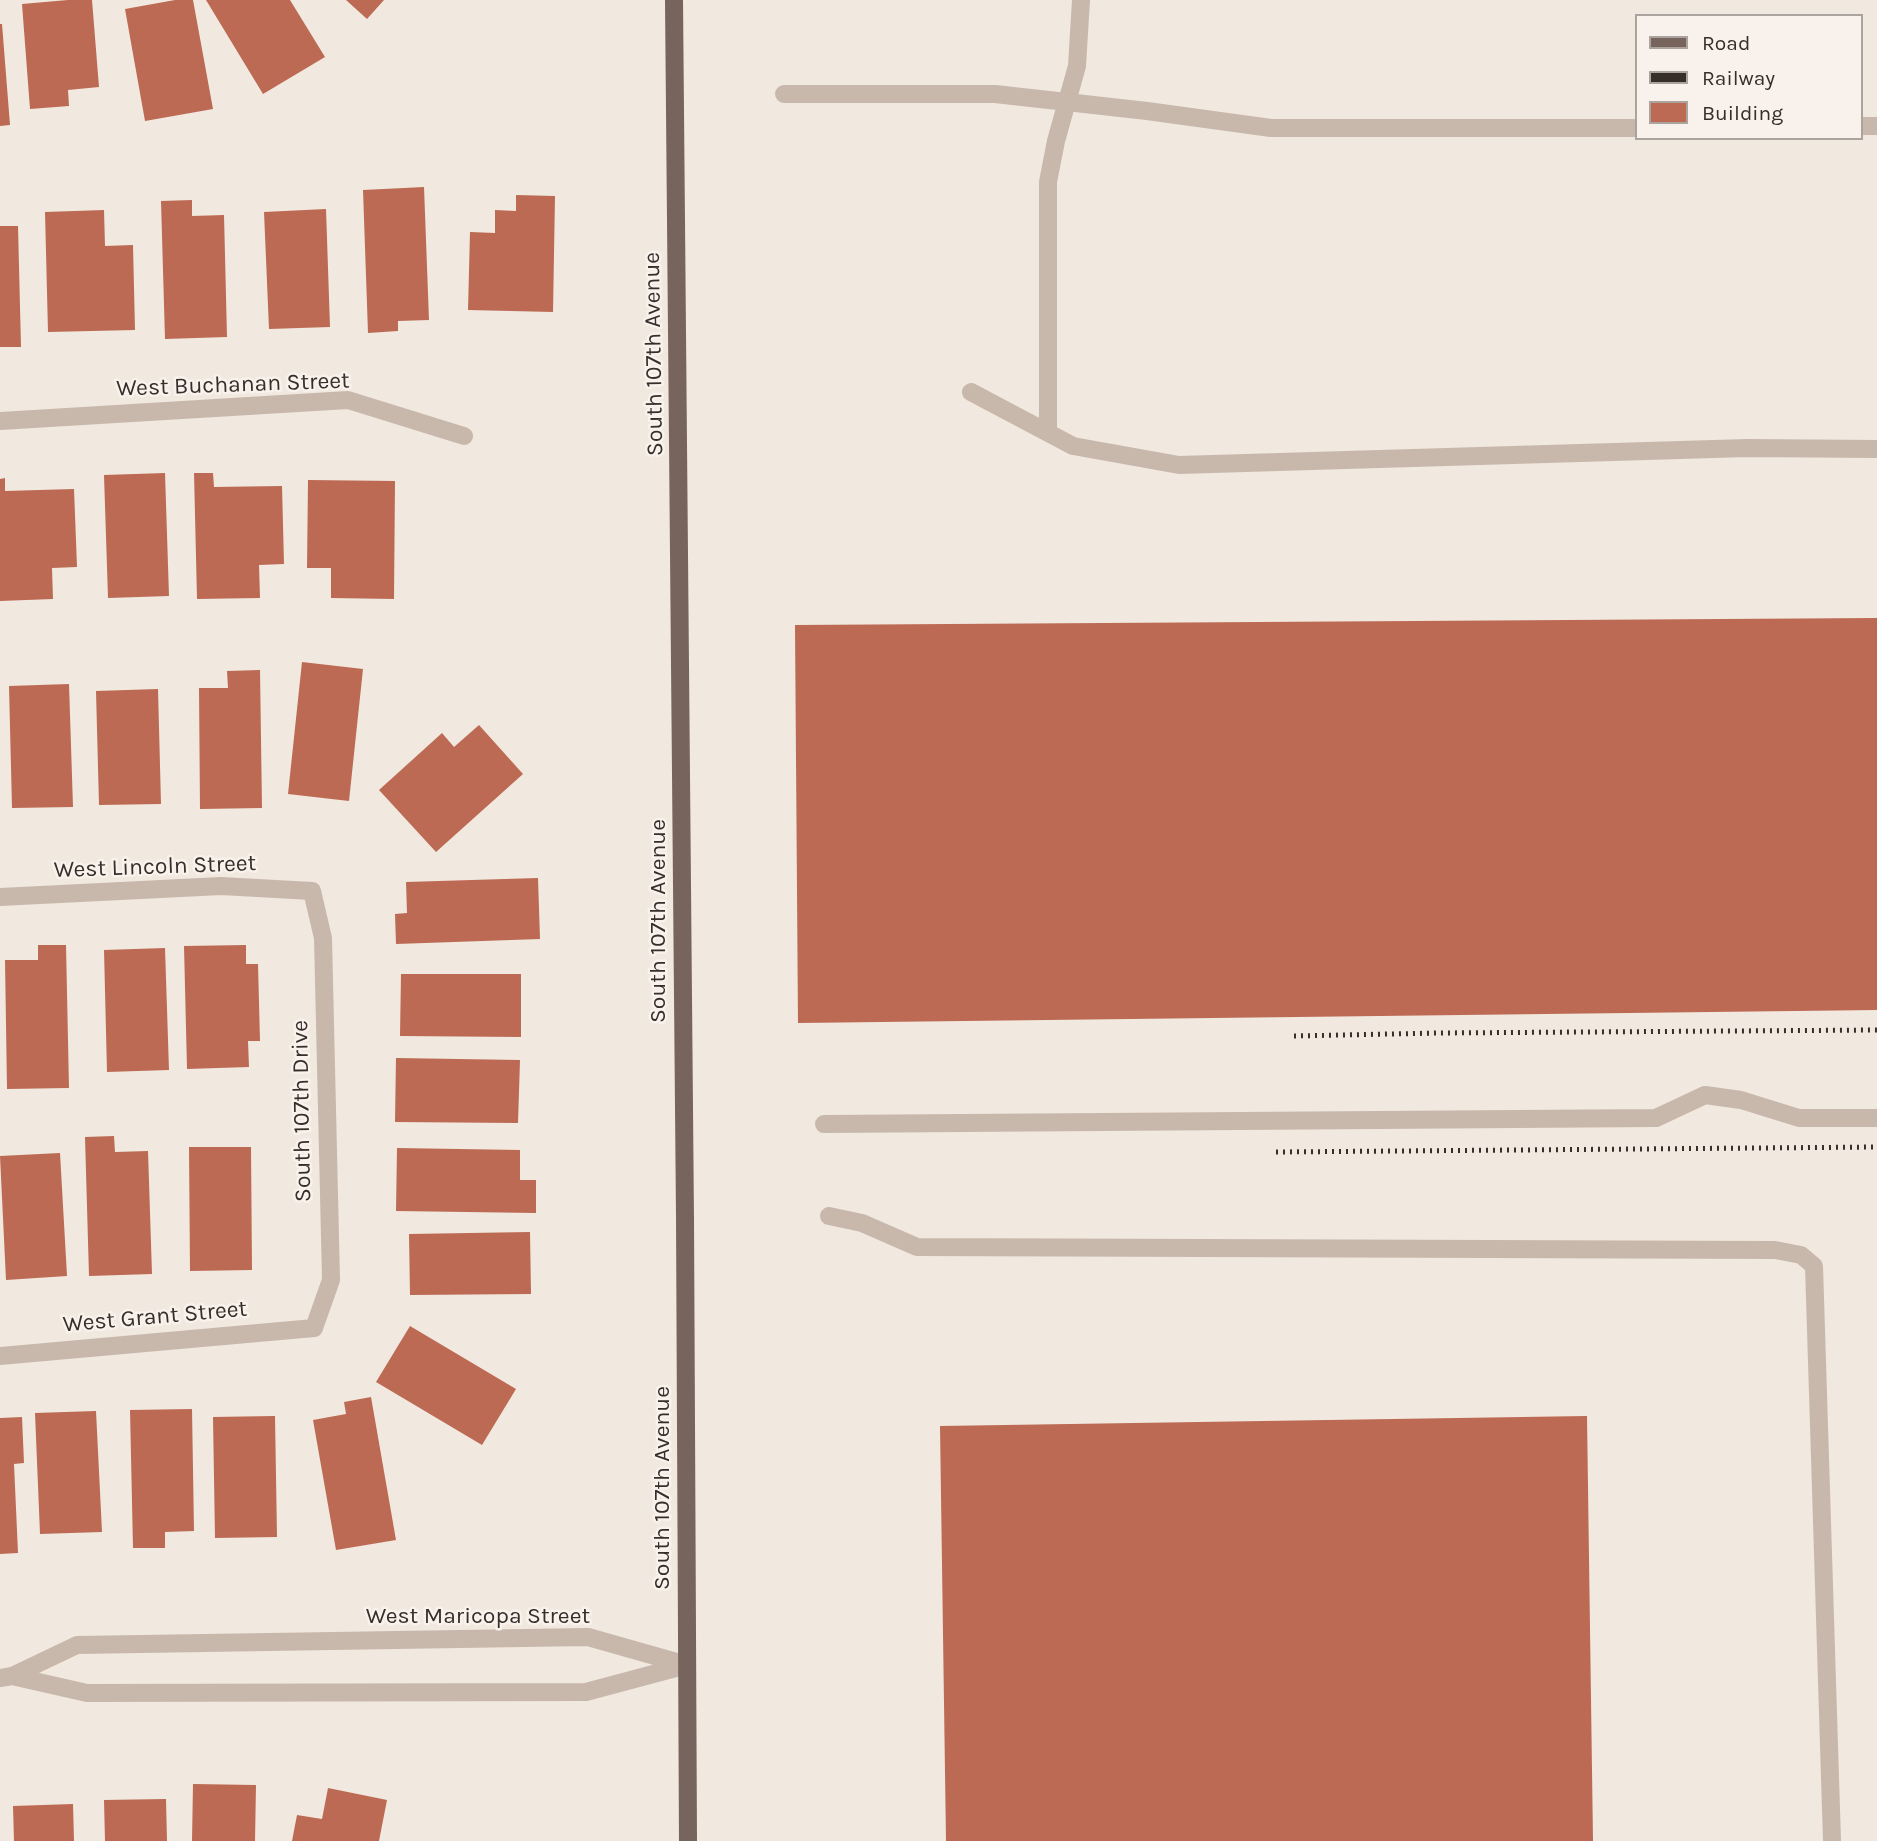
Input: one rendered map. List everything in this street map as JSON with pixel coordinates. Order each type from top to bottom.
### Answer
[{"type":"main road","name":"South 107th Avenue","points":[[674,0],[688,1841]]},
{"type":"street","points":[[1048,433],[1048,182],[1056,141],[1077,66],[1081,0]]},
{"type":"street","points":[[784,94],[995,94],[1271,128],[1636,128]]},
{"type":"street","points":[[971,392],[1073,446],[1179,465],[1747,447],[1877,449]]},
{"type":"street","name":"West Buchanan Street","points":[[0,421],[348,400],[464,436]]},
{"type":"street","name":"West Lincoln Street","points":[[0,897],[221,886],[312,891]]},
{"type":"street","name":"South 107th Drive","points":[[312,891],[323,938],[331,1280],[314,1328]]},
{"type":"street","points":[[824,1124],[1656,1118],[1705,1095],[1741,1100],[1799,1118],[1877,1118]]},
{"type":"street","points":[[829,1216],[862,1223],[916,1247],[1775,1250],[1792,1251],[1801,1255],[1814,1266],[1832,1841]]},
{"type":"street","name":"West Grant Street","points":[[0,1356],[314,1328]]},
{"type":"street","name":"West Maricopa Street","points":[[6,1677],[77,1645],[588,1637],[687,1665]]},
{"type":"street","name":"West Maricopa Street","points":[[6,1677],[88,1693],[586,1692],[687,1665]]},
{"type":"building","points":[[92,0],[99,87],[68,90],[69,106],[30,109],[22,4]]},
{"type":"building","points":[[175,0],[193,0],[213,109],[145,121],[125,9]]},
{"type":"building","points":[[206,0],[290,0],[325,57],[263,94]]},
{"type":"building","points":[[346,0],[384,0],[367,19]]},
{"type":"building","points":[[0,24],[10,125],[0,126]]},
{"type":"building","points":[[424,187],[429,320],[398,321],[398,331],[368,333],[363,190]]},
{"type":"building","points":[[516,195],[555,196],[553,312],[468,310],[470,232],[495,233],[495,210],[516,211]]},
{"type":"building","points":[[192,200],[192,216],[224,215],[227,337],[165,339],[161,201]]},
{"type":"building","points":[[326,209],[330,327],[269,329],[264,212]]},
{"type":"building","points":[[104,210],[105,246],[133,245],[135,330],[48,332],[45,212]]},
{"type":"building","points":[[0,226],[18,226],[21,347],[0,347]]},
{"type":"building","points":[[165,473],[169,596],[108,598],[104,475]]},
{"type":"building","points":[[194,473],[213,473],[214,487],[282,486],[284,564],[259,565],[260,598],[197,599]]},
{"type":"building","points":[[5,478],[5,491],[74,489],[77,567],[52,568],[53,599],[0,601],[0,479]]},
{"type":"building","points":[[308,480],[395,481],[394,599],[331,598],[331,568],[307,568]]},
{"type":"building","points":[[1877,618],[1877,1010],[798,1023],[795,625]]},
{"type":"building","points":[[302,662],[363,669],[349,801],[288,794]]},
{"type":"building","points":[[260,670],[262,808],[200,809],[199,688],[228,688],[227,671]]},
{"type":"building","points":[[69,684],[73,807],[12,808],[9,686]]},
{"type":"building","points":[[158,689],[161,804],[99,805],[96,691]]},
{"type":"building","points":[[479,725],[523,774],[436,852],[379,790],[442,733],[454,747]]},
{"type":"building","points":[[538,878],[540,939],[396,944],[395,914],[407,913],[406,882]]},
{"type":"building","points":[[38,945],[66,945],[69,1088],[7,1089],[5,960],[38,960]]},
{"type":"building","points":[[246,945],[246,964],[258,964],[260,1041],[248,1041],[249,1067],[187,1069],[184,946]]},
{"type":"building","points":[[165,948],[169,1070],[107,1072],[104,950]]},
{"type":"building","points":[[401,974],[521,974],[521,1037],[400,1036]]},
{"type":"building","points":[[396,1058],[520,1060],[518,1123],[395,1122]]},
{"type":"building","points":[[114,1136],[115,1152],[148,1151],[152,1274],[89,1276],[85,1137]]},
{"type":"building","points":[[189,1147],[251,1147],[252,1270],[190,1271]]},
{"type":"building","points":[[397,1148],[520,1150],[520,1180],[536,1180],[536,1213],[396,1211]]},
{"type":"building","points":[[60,1153],[67,1276],[6,1280],[0,1156]]},
{"type":"building","points":[[530,1232],[531,1294],[410,1295],[409,1234]]},
{"type":"building","points":[[410,1326],[516,1389],[482,1445],[376,1382]]},
{"type":"building","points":[[371,1397],[396,1540],[336,1550],[313,1420],[346,1414],[344,1402]]},
{"type":"building","points":[[192,1409],[194,1531],[165,1532],[165,1548],[133,1548],[130,1410]]},
{"type":"building","points":[[96,1411],[102,1532],[40,1534],[35,1413]]},
{"type":"building","points":[[275,1416],[277,1537],[215,1538],[213,1417]]},
{"type":"building","points":[[1587,1416],[1593,1841],[946,1841],[940,1426]]},
{"type":"building","points":[[22,1417],[24,1463],[14,1464],[18,1553],[0,1554],[0,1418]]},
{"type":"building","points":[[193,1784],[256,1785],[255,1841],[192,1841]]},
{"type":"building","points":[[328,1788],[387,1800],[379,1841],[292,1841],[297,1815],[322,1819]]},
{"type":"building","points":[[166,1799],[167,1841],[105,1841],[104,1800]]},
{"type":"building","points":[[73,1804],[74,1841],[14,1841],[13,1806]]},
{"type":"railway","points":[[1294,1036],[1877,1030]]},
{"type":"railway","points":[[1276,1152],[1877,1147]]}]
